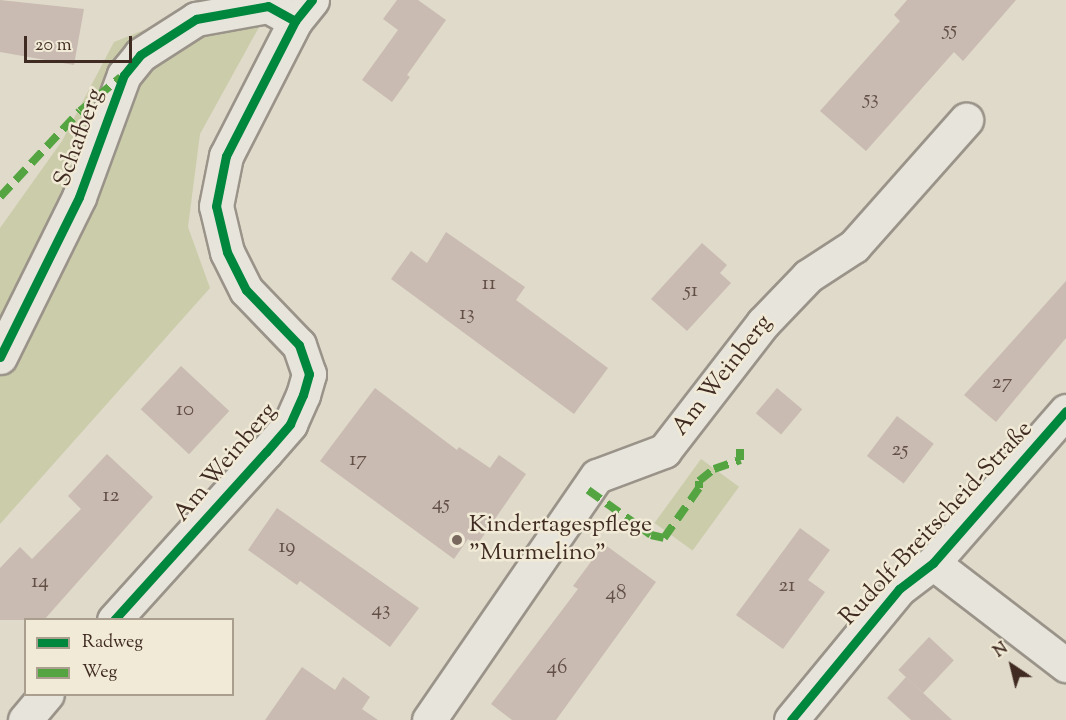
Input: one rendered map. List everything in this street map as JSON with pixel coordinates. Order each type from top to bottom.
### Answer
[{"type":"street","name":"Schafberg","points":[[0,357],[79,197],[124,75],[140,55],[196,19],[268,6],[303,10]]},
{"type":"street","name":"Am Weinberg","points":[[116,618],[266,453],[290,424],[303,395],[309,374],[299,345],[246,290],[227,252],[216,206],[226,156],[303,10]]},
{"type":"street","name":"Am Weinberg","points":[[429,720],[597,476],[664,451],[763,323],[807,276],[854,246],[966,120]]},
{"type":"street","name":"Rudolf-Breitscheid-Straße","points":[[791,720],[898,589],[933,563],[1066,411]]},
{"type":"street","name":"Rudolf-Breitscheid-Straße","points":[[933,563],[1066,665]]},
{"type":"street","points":[[25,720],[45,696]]},
{"type":"green space","points":[[274,0],[200,134],[188,227],[210,288],[0,524],[0,228],[62,141],[114,42],[214,2]]},
{"type":"green space","points":[[701,459],[739,487],[693,551],[655,523]]},
{"type":"building","points":[[0,0],[84,9],[74,65],[0,52]]},
{"type":"building","points":[[397,0],[418,0],[446,20],[407,75],[410,77],[392,102],[362,80],[398,30],[383,19]]},
{"type":"building","points":[[907,0],[1016,0],[963,61],[954,52],[866,151],[820,111],[900,21],[894,15]]},
{"type":"building","points":[[446,232],[525,287],[516,300],[608,368],[574,414],[391,279],[411,251],[427,263]]},
{"type":"building","points":[[702,243],[727,265],[720,273],[731,283],[687,331],[651,299]]},
{"type":"building","points":[[1066,281],[1066,338],[996,422],[964,395]]},
{"type":"building","points":[[181,366],[229,411],[189,454],[141,409]]},
{"type":"building","points":[[375,388],[457,450],[459,447],[490,468],[499,455],[526,474],[477,545],[468,539],[454,559],[320,461]]},
{"type":"building","points":[[777,388],[802,409],[781,434],[756,413]]},
{"type":"building","points":[[897,416],[934,444],[904,484],[867,456]]},
{"type":"building","points":[[107,454],[153,497],[46,618],[0,620],[0,568],[20,547],[32,559],[81,509],[68,496]]},
{"type":"building","points":[[277,508],[419,608],[390,647],[300,581],[297,585],[248,550]]},
{"type":"building","points":[[800,528],[830,550],[808,580],[825,592],[783,649],[736,615]]},
{"type":"building","points":[[604,544],[656,582],[556,720],[512,720],[491,704],[578,589],[573,586]]},
{"type":"building","points":[[929,637],[954,660],[923,693],[898,670]]},
{"type":"building","points":[[302,667],[335,690],[343,677],[370,697],[362,709],[378,720],[265,720]]},
{"type":"building","points":[[906,677],[952,720],[911,720],[887,698]]},
{"type":"marked path","points":[[0,197],[80,111],[121,77]]},
{"type":"marked path","points":[[588,490],[651,535],[664,538],[699,488],[699,481],[714,469],[740,460],[740,449]]},
{"type":"cycle path","points":[[116,618],[290,424],[303,395],[309,374],[299,345],[246,290],[227,252],[216,206],[226,156],[295,21],[312,0]]},
{"type":"cycle path","points":[[0,357],[79,197],[124,75],[140,55],[196,19],[268,6],[295,21]]},
{"type":"cycle path","points":[[791,720],[899,589],[933,563],[1066,411]]},
{"type":"place","name":"Kindertagespflege \"Murmelino\"","points":[[457,540]]}]
